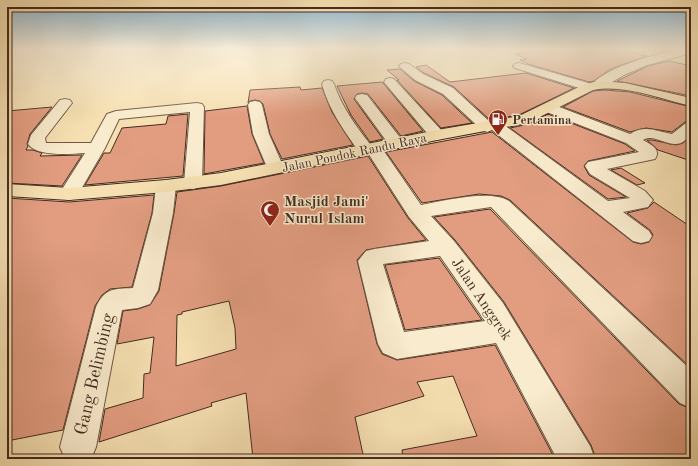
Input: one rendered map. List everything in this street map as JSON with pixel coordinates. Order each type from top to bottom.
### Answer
[{"type":"main road","points":[[594,86],[622,87],[691,102]]},
{"type":"main road","name":"Jalan Pondok Randu Raya","points":[[7,190],[69,194],[166,186],[221,179],[437,135],[523,120],[594,86]]},
{"type":"street","points":[[411,71],[419,77],[448,90],[486,127],[600,205],[641,236]]},
{"type":"street","points":[[537,71],[594,86],[623,71]]},
{"type":"street","points":[[390,82],[437,135]]},
{"type":"street","name":"Jalan Anggrek","points":[[328,84],[332,97],[346,122],[378,147],[416,212],[446,247],[493,311],[577,459]]},
{"type":"street","points":[[362,98],[378,147]]},
{"type":"street","points":[[65,103],[36,138],[36,144],[40,147],[51,148],[97,148]]},
{"type":"street","points":[[255,105],[261,134],[275,168]]},
{"type":"street","points":[[69,194],[97,148],[112,117],[116,115],[195,107],[198,108],[193,183]]},
{"type":"street","points":[[549,108],[632,140],[649,151],[649,155],[595,165],[594,168],[642,199],[642,201],[600,205]]},
{"type":"street","points":[[632,140],[644,132],[676,139],[691,126]]},
{"type":"street","points":[[486,127],[496,145]]},
{"type":"street","name":"Gang Belimbing","points":[[78,447],[109,307],[115,299],[138,298],[141,297],[145,290],[163,213],[166,186]]},
{"type":"street","points":[[416,212],[490,201],[497,202],[502,205],[691,392]]},
{"type":"street","points":[[446,247],[374,257],[370,261],[392,344],[397,346],[505,330]]},
{"type":"building","points":[[388,71],[402,71],[414,81],[442,95],[472,123],[441,128],[397,80],[399,80]]},
{"type":"building","points":[[421,71],[434,71],[450,82],[526,73],[574,88],[519,115],[490,120],[454,87]]},
{"type":"building","points":[[551,71],[608,71],[594,81],[589,82]]},
{"type":"building","points":[[638,71],[691,71],[691,96],[617,81]]},
{"type":"building","points":[[382,82],[423,131],[401,136],[368,94],[357,94],[354,99],[383,139],[370,142],[351,115],[337,86]]},
{"type":"building","points":[[300,87],[301,90],[322,88],[332,112],[353,145],[282,159],[270,134],[263,104],[260,101],[255,100],[248,103],[250,90]]},
{"type":"building","points":[[605,90],[630,92],[691,107],[691,120],[685,122],[672,132],[646,128],[630,132],[563,107],[593,91]]},
{"type":"building","points":[[247,106],[252,134],[264,163],[204,174],[205,111]]},
{"type":"building","points":[[52,107],[30,134],[26,150],[33,150],[42,153],[40,156],[82,155],[62,186],[7,183],[7,111]]},
{"type":"building","points":[[188,114],[183,176],[85,185],[104,153],[110,153],[122,128],[166,124],[168,116]]},
{"type":"building","points":[[548,114],[625,144],[635,151],[588,161],[584,166],[589,175],[626,197],[608,199],[510,128],[529,124]]},
{"type":"building","points":[[492,132],[633,242],[641,244],[649,242],[653,235],[650,230],[627,213],[648,208],[654,202],[691,227],[691,368],[510,200],[501,196],[479,194],[422,203],[386,152]]},
{"type":"building","points":[[691,136],[691,161],[658,150],[647,140],[676,145],[683,143]]},
{"type":"building","points":[[368,156],[408,218],[426,240],[366,250],[357,260],[377,344],[382,354],[397,360],[495,345],[555,459],[403,459],[402,450],[477,436],[453,376],[417,382],[424,396],[355,417],[364,459],[253,459],[246,393],[211,403],[212,406],[99,442],[105,409],[143,398],[144,374],[150,373],[154,337],[117,344],[123,311],[138,309],[150,305],[159,291],[177,192],[221,186]],"holes":[[[229,301],[235,328],[236,349],[176,366],[177,315],[182,314],[182,312]]]},
{"type":"building","points":[[621,168],[645,183],[637,185],[611,170]]},
{"type":"building","points":[[154,195],[152,213],[132,287],[110,289],[102,295],[95,306],[63,430],[7,441],[7,198],[69,202]]},
{"type":"building","points":[[490,209],[679,404],[691,409],[691,459],[596,459],[591,445],[504,302],[455,240],[434,217]]},
{"type":"building","points":[[439,258],[482,320],[405,330],[385,265]]},
{"type":"place","name":"Pertamina","points":[[498,136]]},
{"type":"place","name":"Masjid Jami' Nurul Islam","points":[[270,227]]}]
